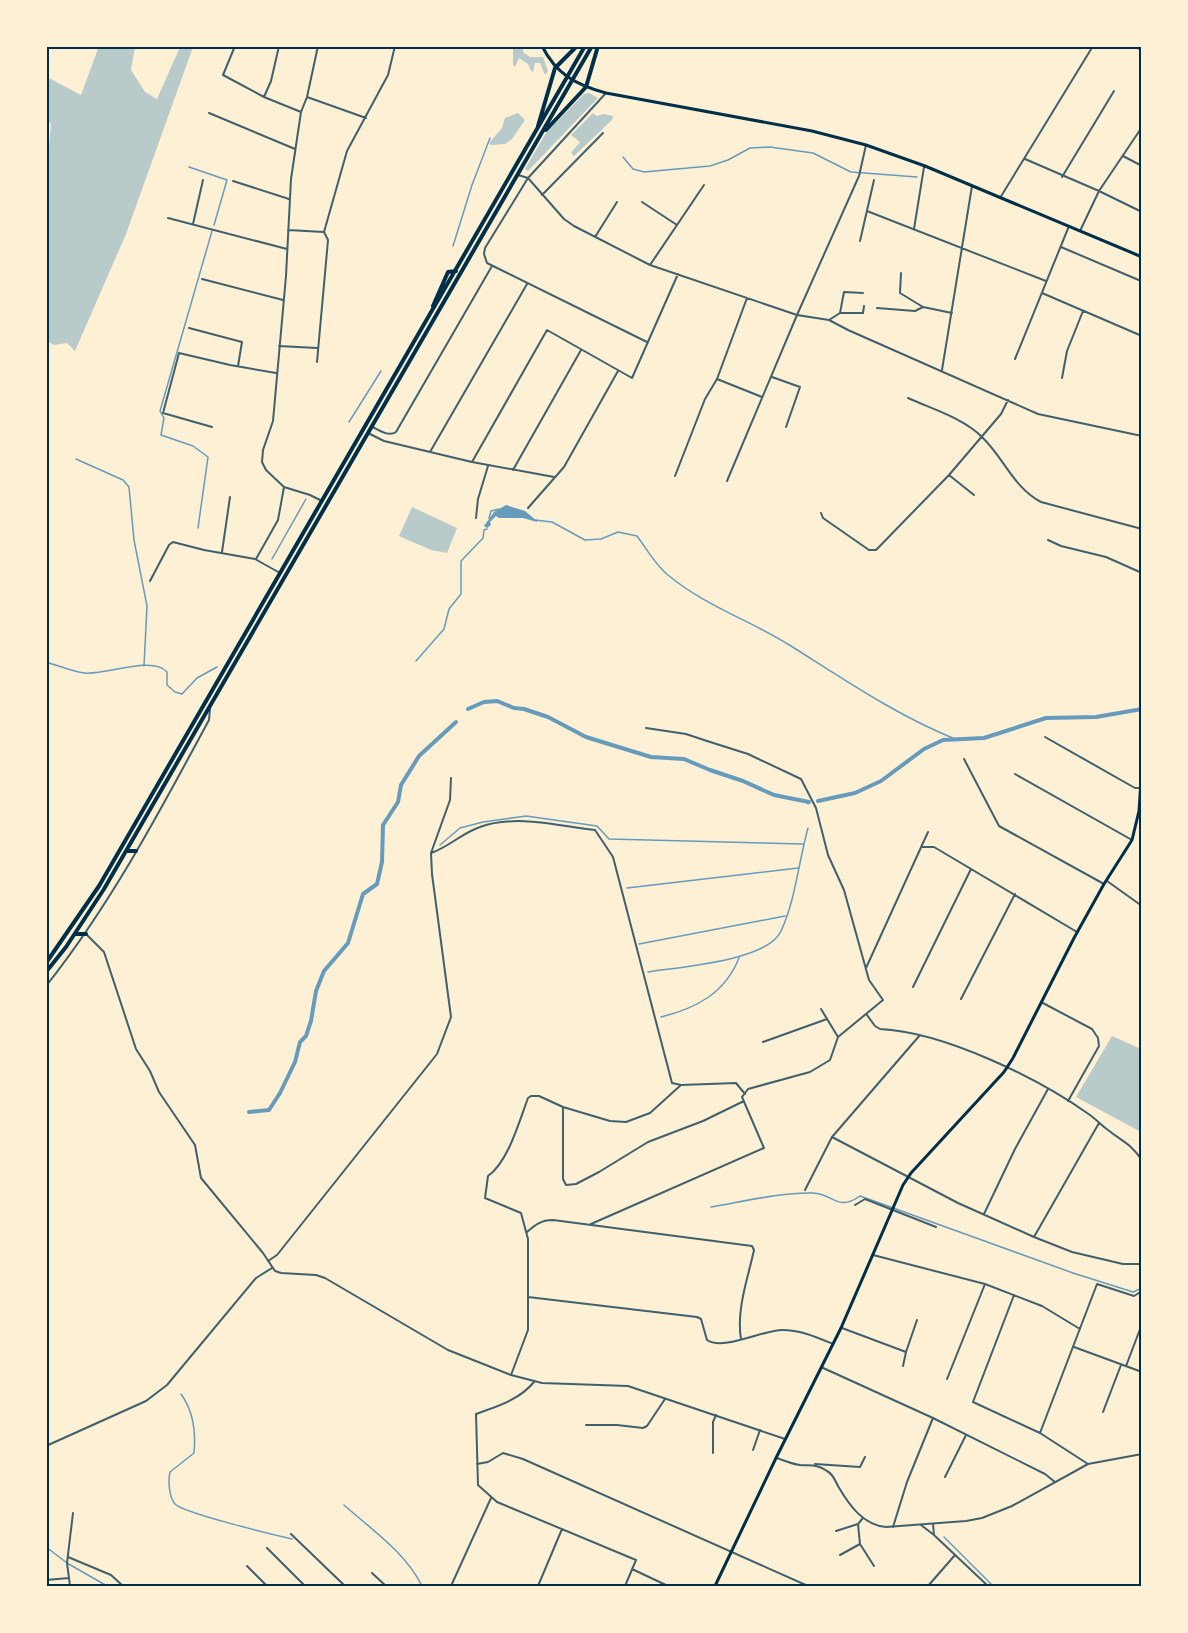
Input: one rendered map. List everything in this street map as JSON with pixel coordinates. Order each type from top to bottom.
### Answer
[{"type":"highway","points":[[46,972],[75,934],[127,851],[480,242],[537,137],[555,71],[577,46]]},
{"type":"highway","points":[[572,76],[585,46]]},
{"type":"highway","points":[[46,963],[86,908],[456,271],[592,46]]},
{"type":"highway","points":[[537,137],[586,87],[598,46]]},
{"type":"highway","points":[[456,271],[459,276]]},
{"type":"highway","points":[[426,323],[447,272],[456,271]]},
{"type":"highway","points":[[451,280],[454,280],[454,284]]},
{"type":"highway","points":[[158,782],[162,789]]},
{"type":"highway","points":[[127,851],[136,851]]},
{"type":"highway","points":[[75,934],[86,934]]},
{"type":"main road","points":[[542,46],[555,71],[586,87],[606,93],[812,131],[866,145],[925,166],[1142,257]]},
{"type":"main road","points":[[715,1587],[730,1552],[841,1328],[894,1203],[907,1178],[1007,1068],[1077,932],[1132,840],[1138,817],[1142,765]]},
{"type":"street","points":[[235,46],[224,75],[264,97],[301,112]]},
{"type":"street","points":[[264,97],[271,81],[279,46]]},
{"type":"street","points":[[318,46],[307,97],[301,112],[289,199],[273,421],[263,450],[262,462],[266,470],[284,487],[322,501]]},
{"type":"street","points":[[317,362],[328,240],[324,232],[347,152],[388,75],[395,46]]},
{"type":"street","points":[[1000,198],[1093,46]]},
{"type":"street","points":[[1133,46],[1142,51]]},
{"type":"street","points":[[1062,177],[1114,92]]},
{"type":"street","points":[[606,93],[528,178],[485,248],[484,254],[487,263],[492,266],[647,342]]},
{"type":"street","points":[[307,97],[366,118]]},
{"type":"street","points":[[209,113],[296,149]]},
{"type":"street","points":[[1080,231],[1099,191],[1142,127]]},
{"type":"street","points":[[542,195],[603,133]]},
{"type":"street","points":[[727,481],[859,176],[866,145]]},
{"type":"street","points":[[1123,156],[1142,166]]},
{"type":"street","points":[[1025,159],[1142,212]]},
{"type":"street","points":[[914,229],[925,166]]},
{"type":"street","points":[[518,175],[528,178],[564,219],[650,265],[797,315],[829,320],[1038,414],[1142,436]]},
{"type":"street","points":[[193,224],[203,180]]},
{"type":"street","points":[[860,241],[874,180]]},
{"type":"street","points":[[232,181],[289,199]]},
{"type":"street","points":[[650,265],[704,185]]},
{"type":"street","points":[[942,370],[972,186]]},
{"type":"street","points":[[595,237],[617,202]]},
{"type":"street","points":[[642,202],[676,225]]},
{"type":"street","points":[[867,211],[1046,281]]},
{"type":"street","points":[[168,218],[287,249]]},
{"type":"street","points":[[1015,359],[1069,226]]},
{"type":"street","points":[[288,230],[324,232]]},
{"type":"street","points":[[480,242],[485,248]]},
{"type":"street","points":[[1060,247],[1141,281]]},
{"type":"street","points":[[372,426],[387,434],[396,432],[492,266]]},
{"type":"street","points":[[901,273],[900,293],[923,307],[952,314]]},
{"type":"street","points":[[472,462],[547,330],[618,371],[631,378],[634,377],[678,274]]},
{"type":"street","points":[[202,279],[283,300]]},
{"type":"street","points":[[430,452],[527,284]]},
{"type":"street","points":[[840,313],[844,292],[863,293]]},
{"type":"street","points":[[1042,293],[1142,336]]},
{"type":"street","points":[[675,476],[705,399],[717,379],[747,298]]},
{"type":"street","points":[[829,320],[840,313],[863,313],[864,306]]},
{"type":"street","points":[[877,308],[915,311],[923,307]]},
{"type":"street","points":[[1062,378],[1067,351],[1083,311]]},
{"type":"street","points":[[189,328],[242,342],[238,367]]},
{"type":"street","points":[[279,346],[317,348]]},
{"type":"street","points":[[513,470],[581,350]]},
{"type":"street","points":[[212,427],[163,413],[162,409],[177,355],[182,352],[238,367],[276,373]]},
{"type":"street","points":[[528,508],[564,467],[618,371]]},
{"type":"street","points":[[772,377],[800,387],[786,427]]},
{"type":"street","points":[[717,379],[762,397]]},
{"type":"street","points":[[908,398],[956,420],[982,436],[1027,494],[1041,502],[1142,529]]},
{"type":"street","points":[[821,513],[823,518],[869,550],[876,550],[949,475],[1001,414],[1008,400]]},
{"type":"street","points":[[368,433],[384,441],[488,466],[554,477]]},
{"type":"street","points":[[476,518],[478,500],[488,466]]},
{"type":"street","points":[[949,475],[975,495]]},
{"type":"street","points":[[255,560],[278,520],[284,487]]},
{"type":"street","points":[[222,552],[230,497]]},
{"type":"street","points":[[1048,540],[1061,546],[1106,557],[1142,573]]},
{"type":"street","points":[[150,580],[169,545],[173,542],[255,560],[280,573]]},
{"type":"street","points":[[46,986],[86,934],[136,851],[209,720],[210,707]]},
{"type":"street","points":[[591,1224],[765,1148],[742,1097],[748,1089],[810,1072],[830,1060],[838,1037],[883,1000],[869,980],[844,890],[828,855],[816,808],[801,779],[748,754],[686,734],[646,728]]},
{"type":"street","points":[[1045,737],[1135,788],[1141,788]]},
{"type":"street","points":[[964,759],[999,826],[1105,882],[1142,906]]},
{"type":"street","points":[[1015,774],[1132,840]]},
{"type":"street","points":[[268,1261],[277,1255],[437,1054],[451,1017],[431,853],[450,800],[451,778]]},
{"type":"street","points":[[162,789],[168,795]]},
{"type":"street","points":[[431,853],[479,827],[493,824],[523,822],[595,830],[613,857],[672,1083],[681,1085],[736,1083],[745,1094]]},
{"type":"street","points":[[866,968],[928,832]]},
{"type":"street","points":[[921,847],[934,847],[1077,932]]},
{"type":"street","points":[[913,987],[971,869]]},
{"type":"street","points":[[961,999],[1015,894]]},
{"type":"street","points":[[86,934],[104,952],[136,1049],[150,1071],[159,1092],[195,1145],[201,1178],[272,1268],[279,1273],[316,1275],[328,1279],[448,1350],[511,1375],[534,1382],[624,1385],[785,1439]]},
{"type":"street","points":[[1041,1002],[1092,1029],[1098,1038],[1099,1046],[1068,1101]]},
{"type":"street","points":[[821,1009],[838,1037]]},
{"type":"street","points":[[867,1015],[880,1029],[920,1035],[950,1044],[1007,1068],[1048,1089],[1093,1117],[1132,1146],[1142,1160]]},
{"type":"street","points":[[763,1042],[827,1019]]},
{"type":"street","points":[[805,1190],[832,1137],[920,1035]]},
{"type":"street","points":[[511,1375],[528,1330],[527,1232],[521,1213],[485,1200],[488,1176],[497,1168],[503,1157],[529,1097],[539,1096],[563,1107],[610,1121],[626,1122],[650,1113],[681,1085]]},
{"type":"street","points":[[984,1214],[1007,1164],[1048,1089]]},
{"type":"street","points":[[563,1107],[563,1179],[566,1185],[576,1184],[599,1172],[648,1142],[702,1121],[744,1101]]},
{"type":"street","points":[[1034,1237],[1099,1123]]},
{"type":"street","points":[[832,1137],[907,1178],[1034,1237],[1072,1252],[1123,1264],[1142,1264]]},
{"type":"street","points":[[855,1205],[865,1199],[936,1227]]},
{"type":"street","points":[[527,1232],[536,1224],[546,1220],[752,1246],[754,1250],[742,1302],[739,1328],[741,1339]]},
{"type":"street","points":[[873,1255],[985,1284],[1042,1306],[1080,1329]]},
{"type":"street","points":[[46,1446],[146,1401],[166,1385],[256,1278],[272,1268]]},
{"type":"street","points":[[947,1379],[985,1284]]},
{"type":"street","points":[[1040,1433],[1097,1284],[1134,1296],[1142,1291]]},
{"type":"street","points":[[1014,1295],[973,1402],[1040,1433],[1088,1464]]},
{"type":"street","points":[[528,1297],[697,1317],[710,1342],[720,1343],[781,1330],[806,1333],[833,1344]]},
{"type":"street","points":[[903,1366],[916,1320]]},
{"type":"street","points":[[1126,1367],[1142,1324]]},
{"type":"street","points":[[841,1328],[906,1353]]},
{"type":"street","points":[[1073,1347],[1142,1372]]},
{"type":"street","points":[[1103,1412],[1121,1365]]},
{"type":"street","points":[[821,1367],[933,1418],[1045,1474],[1055,1483]]},
{"type":"street","points":[[534,1382],[508,1402],[476,1414],[478,1485],[491,1498],[636,1560],[625,1587]]},
{"type":"street","points":[[586,1425],[643,1428],[647,1426],[665,1399]]},
{"type":"street","points":[[713,1453],[713,1422],[716,1415]]},
{"type":"street","points":[[893,1527],[907,1482],[933,1418]]},
{"type":"street","points":[[753,1450],[760,1430]]},
{"type":"street","points":[[945,1477],[966,1435]]},
{"type":"street","points":[[477,1464],[488,1462],[503,1453],[523,1459],[808,1587]]},
{"type":"street","points":[[815,1464],[831,1474],[849,1503],[863,1518],[874,1525],[893,1527],[974,1520],[1012,1506],[1088,1464],[1142,1454]]},
{"type":"street","points":[[776,1458],[795,1464],[860,1467],[865,1457]]},
{"type":"street","points":[[451,1587],[491,1498]]},
{"type":"street","points":[[70,1587],[68,1557],[73,1513]]},
{"type":"street","points":[[836,1531],[858,1524],[863,1518]]},
{"type":"street","points":[[858,1524],[860,1544],[874,1566]]},
{"type":"street","points":[[933,1524],[934,1534]]},
{"type":"street","points":[[921,1525],[934,1534],[988,1587]]},
{"type":"street","points":[[538,1587],[562,1529]]},
{"type":"street","points":[[291,1534],[345,1587]]},
{"type":"street","points":[[840,1555],[860,1544]]},
{"type":"street","points":[[267,1548],[305,1587]]},
{"type":"street","points":[[928,1587],[956,1555]]},
{"type":"street","points":[[68,1557],[111,1575],[123,1587]]},
{"type":"street","points":[[248,1566],[267,1587]]},
{"type":"street","points":[[632,1569],[668,1587]]},
{"type":"street","points":[[372,1573],[386,1587]]},
{"type":"street","points":[[46,1580],[69,1578]]},
{"type":"street","points":[[793,1587],[796,1581]]},
{"type":"shaded area","points":[[99,46],[135,47],[131,70],[145,92],[157,99],[180,47],[193,47],[126,234],[75,351],[67,343],[54,345],[47,341],[46,147],[49,147],[51,124],[47,120],[47,77],[81,95]]},
{"type":"shaded area","points":[[513,47],[523,47],[523,52],[530,57],[543,57],[548,71],[545,75],[540,63],[535,63],[533,72],[528,64],[519,58],[515,67]]},
{"type":"shaded area","points":[[589,93],[598,98],[528,171],[525,169],[546,133],[584,94]]},
{"type":"shaded area","points":[[518,113],[525,120],[512,139],[505,144],[491,145],[489,143],[502,128],[505,118]]},
{"type":"shaded area","points":[[593,113],[597,116],[604,114],[613,116],[612,120],[574,156],[571,153],[580,142],[571,135]]},
{"type":"shaded area","points":[[412,507],[457,528],[447,553],[431,550],[399,536]]},
{"type":"shaded area","points":[[1112,1036],[1141,1049],[1141,1132],[1076,1097]]},
{"type":"water","points":[[506,505],[525,511],[537,522],[523,518],[496,516],[490,522],[491,525],[487,528],[484,526],[494,512]]},
{"type":"waterway","points":[[453,246],[490,138]]},
{"type":"waterway","points":[[623,157],[633,169],[644,172],[710,166],[728,160],[750,148],[770,147],[813,153],[851,172],[917,177]]},
{"type":"waterway","points":[[189,167],[227,180],[214,225]]},
{"type":"waterway","points":[[198,528],[208,457],[193,446],[161,435],[164,418],[160,411],[212,231]]},
{"type":"waterway","points":[[349,422],[381,371]]},
{"type":"waterway","points":[[76,459],[123,480],[129,487],[134,540],[147,606],[144,666]]},
{"type":"waterway","points":[[272,559],[306,499]]},
{"type":"waterway","points":[[489,518],[491,511],[499,509]]},
{"type":"waterway","points":[[535,520],[552,522],[585,540],[601,539],[618,532],[637,536],[655,562],[697,596],[776,637],[891,708],[955,739]]},
{"type":"waterway","points":[[416,661],[444,629],[449,609],[461,594],[461,561],[483,538],[484,530],[487,529]]},
{"type":"waterway","points":[[46,662],[84,673],[151,665],[160,667],[167,672],[167,685],[175,692],[182,694],[197,678],[217,667]]},
{"type":"waterway","points":[[468,709],[484,702],[497,701],[548,717],[586,737],[651,757],[684,759],[774,795],[809,802]]},
{"type":"waterway","points":[[818,801],[855,793],[881,781],[924,749],[943,740],[984,738],[1046,718],[1096,717],[1142,709]]},
{"type":"waterway","points":[[249,1112],[269,1110],[295,1062],[300,1042],[306,1036],[311,1021],[316,991],[324,971],[348,943],[363,894],[377,884],[382,862],[383,825],[398,802],[401,785],[419,756],[456,722]]},
{"type":"waterway","points":[[440,845],[460,828],[526,816],[597,826],[609,839],[803,844]]},
{"type":"waterway","points":[[648,972],[721,961],[741,956],[773,941],[786,920],[808,828]]},
{"type":"waterway","points":[[627,888],[798,868]]},
{"type":"waterway","points":[[639,944],[785,916]]},
{"type":"waterway","points":[[661,1017],[698,1004],[718,990],[739,958]]},
{"type":"waterway","points":[[711,1207],[801,1193],[820,1194],[841,1202],[853,1201],[860,1196],[1073,1273],[1133,1292],[1142,1288]]},
{"type":"waterway","points":[[181,1394],[191,1415],[195,1445],[194,1453],[170,1472],[169,1489],[175,1504],[211,1518],[292,1539]]},
{"type":"waterway","points":[[344,1505],[397,1552],[422,1586]]},
{"type":"waterway","points":[[944,1537],[993,1586]]},
{"type":"waterway","points":[[46,1547],[67,1563],[107,1586]]}]
